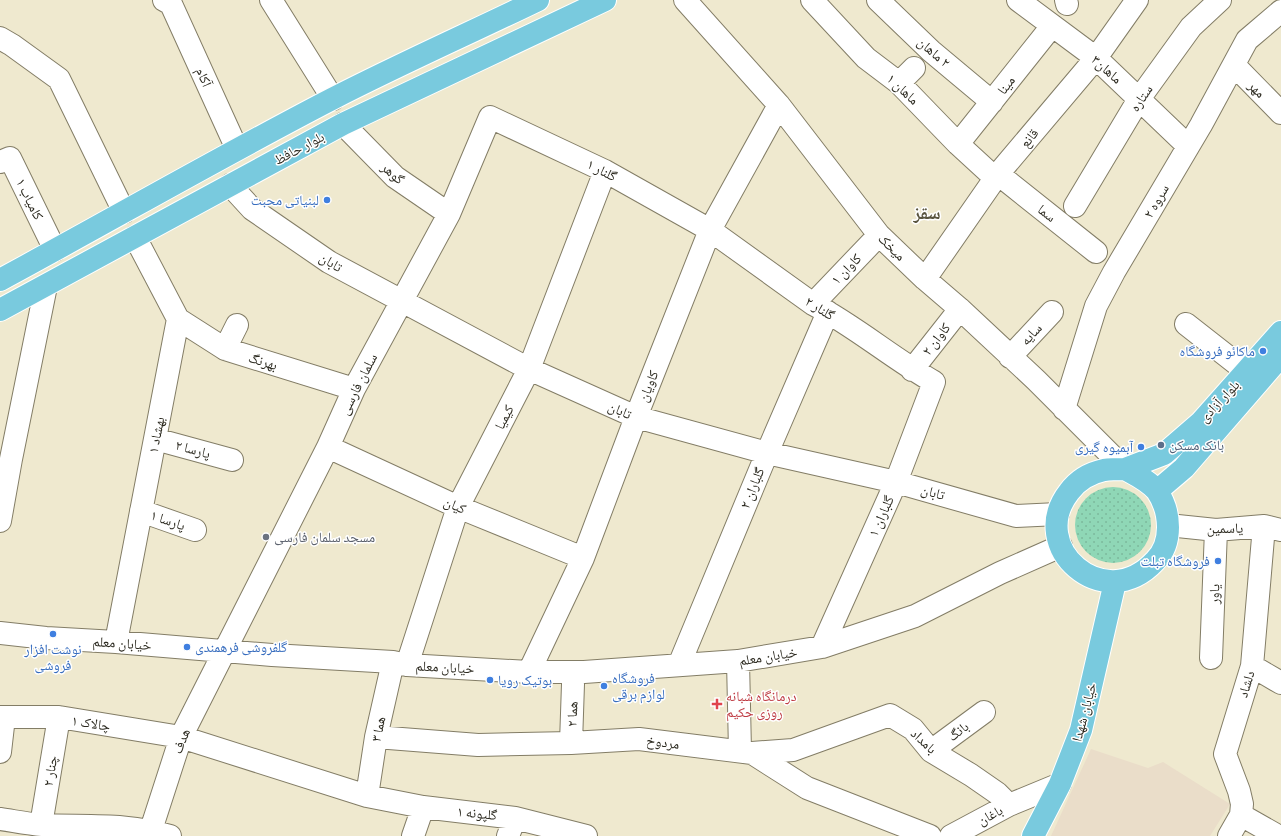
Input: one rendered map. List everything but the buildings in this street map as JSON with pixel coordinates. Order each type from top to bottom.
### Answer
[{"type":"main road","name":"بلوار حافظ","points":[[0,280],[237,149],[333,99],[538,0]]},
{"type":"main road","name":"بلوار حافظ","points":[[0,310],[343,124],[605,0]]},
{"type":"main road","name":"بلوار آزادی","points":[[1125,469],[1164,454],[1201,422],[1281,332]]},
{"type":"main road","points":[[1156,491],[1184,468],[1281,356]]},
{"type":"main road","points":[[1125,469],[1146,481],[1156,491],[1165,507],[1168,524],[1166,542],[1159,557],[1147,570],[1132,578],[1115,582],[1098,580],[1082,573],[1069,561],[1061,546],[1057,530],[1058,514],[1064,498],[1074,485],[1088,475],[1104,470],[1125,469]]},
{"type":"main road","name":"خیابان شهدا","points":[[1033,836],[1060,784],[1081,730],[1115,582]]},
{"type":"street","points":[[272,0],[333,99]]},
{"type":"street","name":"میخک","points":[[685,0],[779,105],[879,235],[925,279],[960,309],[1064,408],[1125,469]]},
{"type":"street","name":"ماهان ۱","points":[[812,0],[866,58],[906,75],[958,144],[997,176]]},
{"type":"street","name":"٢ ماهان","points":[[878,0],[931,51],[992,102]]},
{"type":"street","name":"ماهان۳","points":[[1018,0],[1096,58],[1188,146]]},
{"type":"street","name":"قانع","points":[[925,279],[997,176],[1096,58],[1137,0]]},
{"type":"street","name":"ستاره","points":[[1075,206],[1139,99],[1191,27],[1220,0]]},
{"type":"street","name":"آکام","points":[[167,2],[237,149]]},
{"type":"street","name":"سروه ۲","points":[[1064,408],[1096,306],[1114,272],[1188,146],[1247,40],[1281,11]]},
{"type":"street","name":"مینا","points":[[958,144],[1052,26]]},
{"type":"street","points":[[0,38],[59,79],[124,212]]},
{"type":"street","name":"مهر","points":[[1234,65],[1281,113]]},
{"type":"street","name":"کاویان","points":[[529,672],[583,558],[636,417],[710,230],[779,105]]},
{"type":"street","name":"گلنار ۱","points":[[490,117],[605,171],[710,230]]},
{"type":"street","name":"سلمان فارسی","points":[[225,650],[328,447],[354,389],[449,214],[490,117]]},
{"type":"street","name":"گوهر","points":[[343,124],[395,177],[449,214]]},
{"type":"street","name":"کامیاب ۱","points":[[0,162],[10,158],[55,250]]},
{"type":"street","name":"کیمیا","points":[[400,664],[458,507],[529,368],[605,171]]},
{"type":"street","name":"سما","points":[[997,176],[1096,252]]},
{"type":"street","name":"تابان","points":[[230,185],[252,209],[329,262],[529,368],[636,417],[767,453],[896,482],[1016,516],[1058,514]]},
{"type":"street","name":"گلنار ۲","points":[[710,230],[820,308],[912,370],[934,382]]},
{"type":"street","name":"کاوان ۱","points":[[820,308],[879,235]]},
{"type":"street","points":[[135,237],[178,319]]},
{"type":"street","points":[[0,521],[6,460],[46,286]]},
{"type":"street","name":"گلباران ۲","points":[[679,665],[767,453],[820,308]]},
{"type":"street","name":"کاوان ۲","points":[[912,370],[960,309]]},
{"type":"street","name":"سایه","points":[[1010,357],[1052,312]]},
{"type":"street","name":"بهرنگ","points":[[178,319],[225,349],[354,389]]},
{"type":"street","name":"بهشاد ۱","points":[[116,642],[178,319]]},
{"type":"street","points":[[1186,324],[1246,371]]},
{"type":"street","points":[[225,349],[236,325]]},
{"type":"street","name":"گلباران ۱","points":[[822,647],[896,482],[934,382]]},
{"type":"street","name":"پارسا ۲","points":[[155,438],[232,460]]},
{"type":"street","name":"کیان","points":[[328,447],[458,507],[583,558]]},
{"type":"street","name":"پارسا ۱","points":[[141,511],[195,530]]},
{"type":"street","name":"یاسمین","points":[[1168,524],[1216,530],[1272,528]]},
{"type":"street","name":"دلشاد","points":[[1241,815],[1242,804],[1239,791],[1225,754],[1252,666],[1272,528]]},
{"type":"street","name":"یاور","points":[[1211,658],[1216,530]]},
{"type":"street","name":"خیابان معلم","points":[[0,633],[46,638],[225,650],[272,655],[529,672],[584,672],[738,661],[822,647],[915,616],[1061,546]]},
{"type":"street","name":"هدف","points":[[157,834],[181,737],[225,650]]},
{"type":"street","points":[[738,661],[746,752]]},
{"type":"street","name":"هما ۳","points":[[367,796],[376,737],[400,664]]},
{"type":"street","points":[[1252,666],[1281,683]]},
{"type":"street","name":"هما ۲","points":[[571,743],[573,684]]},
{"type":"street","name":"بانگ","points":[[931,751],[984,712]]},
{"type":"street","name":"بامداد","points":[[746,752],[793,750],[890,715],[913,729],[931,751],[997,793],[1009,805]]},
{"type":"street","points":[[0,752],[2,717]]},
{"type":"street","name":"چالاک ۱","points":[[2,717],[59,718],[181,737],[367,796]]},
{"type":"street","name":"چنار ۲","points":[[41,825],[59,718]]},
{"type":"street","name":"مردوخ","points":[[376,737],[478,745],[571,743],[639,739],[746,752],[807,788],[930,836]]},
{"type":"street","points":[[1009,805],[1060,784]]},
{"type":"street","name":"گلپونه ۱","points":[[367,796],[512,827],[586,836]]},
{"type":"street","name":"باغان","points":[[951,836],[1009,805]]},
{"type":"street","points":[[413,836],[423,808]]},
{"type":"street","points":[[1230,835],[1241,815],[1278,836]]},
{"type":"street","points":[[0,819],[41,825],[99,825],[157,834]]},
{"type":"shaded area","points":[[1091,749],[1148,768],[1163,762],[1230,804],[1210,836],[1051,836]]},
{"type":"green space","points":[[1113,487],[1128,490],[1140,498],[1148,510],[1151,525],[1148,540],[1140,552],[1128,560],[1113,563],[1098,560],[1086,552],[1078,540],[1075,525],[1078,510],[1086,498],[1098,490]]},
{"type":"place","name":"لبنیاتی محبت","points":[[327,200]]},
{"type":"place","name":"ماکائو فروشگاه","points":[[1263,351]]},
{"type":"place","name":"بانک مسکن","points":[[1161,445]]},
{"type":"place","name":"آبمیوه گیری","points":[[1141,447]]},
{"type":"place","name":"مسجد سلمان فارسی","points":[[266,537]]},
{"type":"place","name":"فروشگاه تبلت","points":[[1218,561]]},
{"type":"place","name":"نوشت افزار فروشی","points":[[53,634]]},
{"type":"place","name":"گلفروشی فرهمندی","points":[[187,647]]},
{"type":"place","name":"بوتیک رویا","points":[[490,680]]},
{"type":"place","name":"فروشگاه لوازم برقی","points":[[604,686]]},
{"type":"place","name":"درمانگاه شبانه روزی حکیم","points":[[717,704]]},
{"type":"district","name":"سقز","points":[[927,213]]}]
